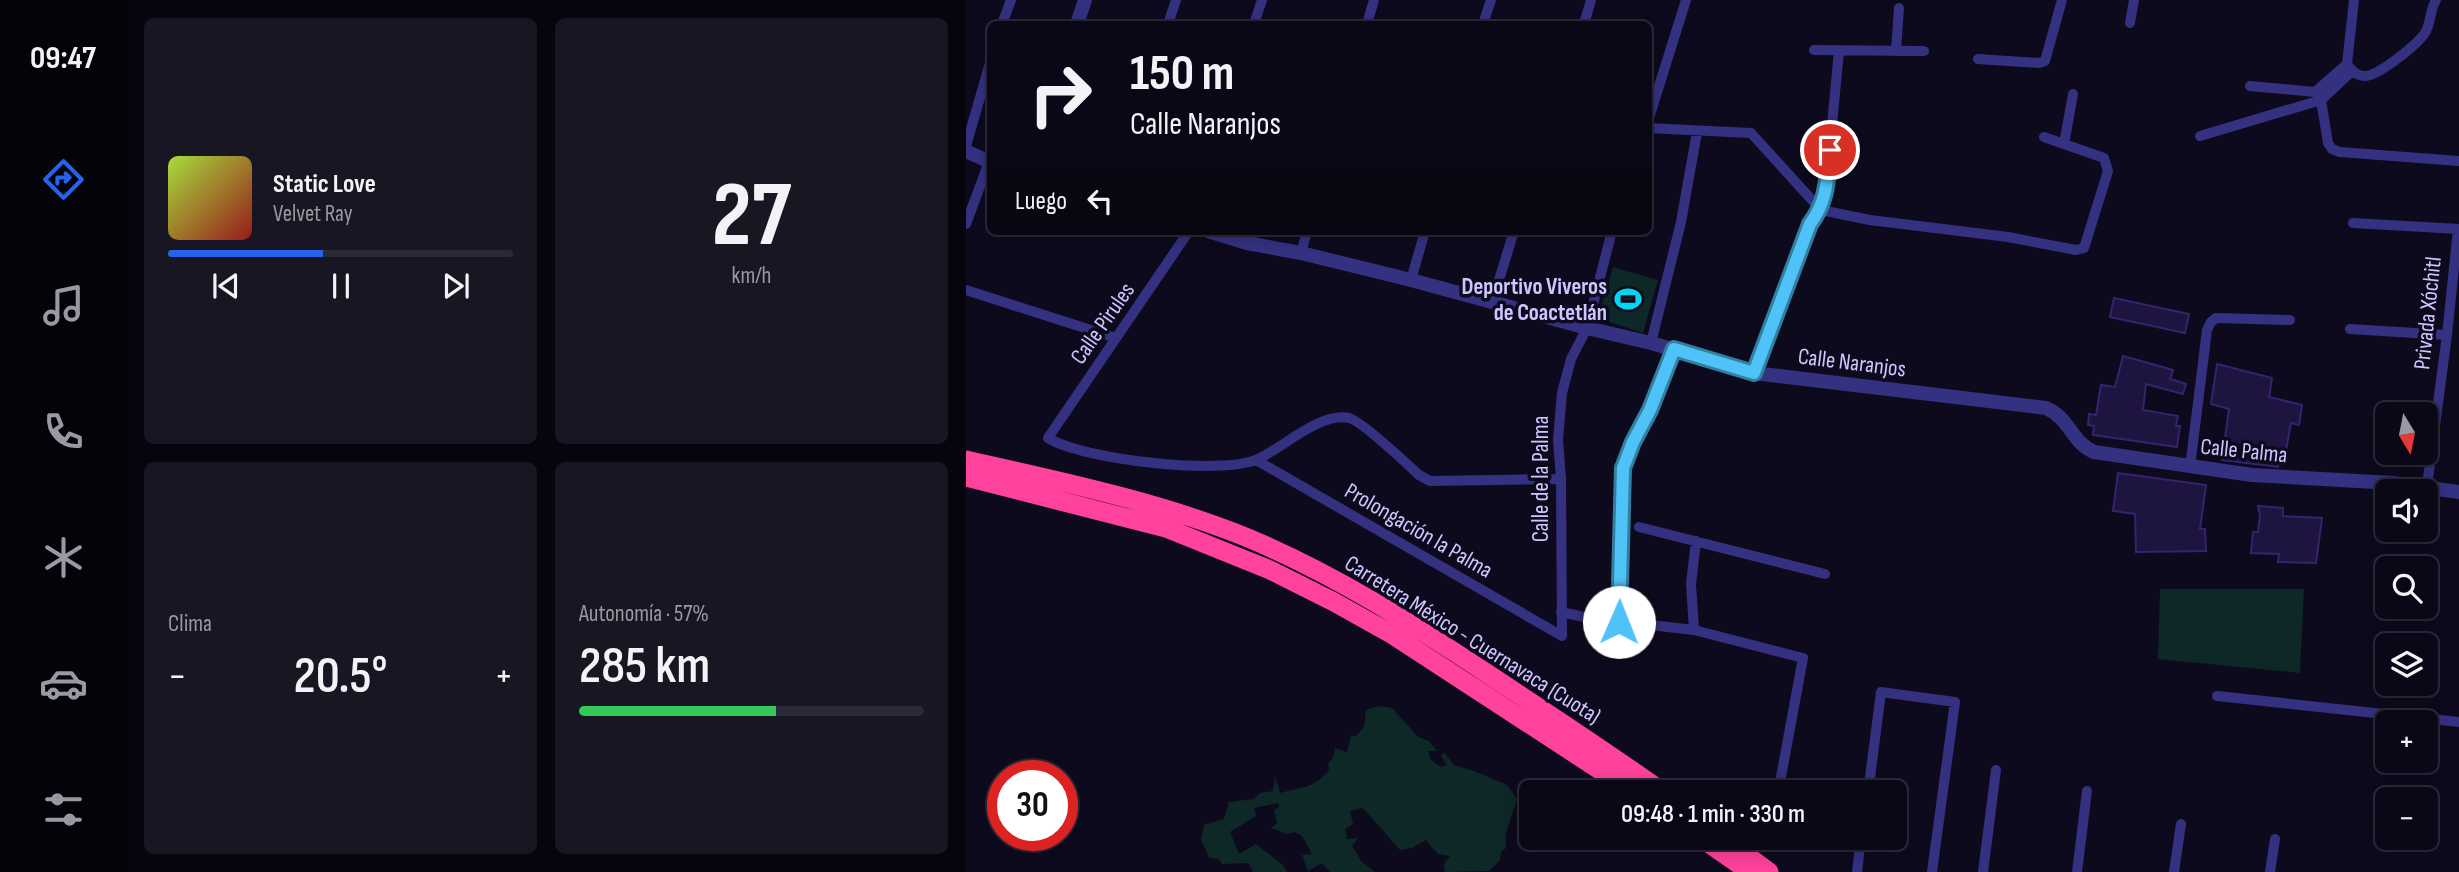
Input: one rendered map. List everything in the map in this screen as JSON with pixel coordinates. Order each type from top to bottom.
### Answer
[{"type":"highway","points":[[966,461],[1141,505],[1215,529],[1337,583],[1413,628],[1636,780]]},
{"type":"highway","name":"Carretera México - Cuernavaca (Cuota)","points":[[966,461],[1146,504],[1249,539],[1336,580],[1401,617],[1646,780]]},
{"type":"highway","points":[[966,478],[1133,520],[1202,543],[1256,566],[1317,597],[1524,727],[1602,780]]},
{"type":"highway","name":"Carretera México - Cuernavaca (Cuota)","points":[[966,478],[1037,493],[1166,528],[1270,570],[1393,635],[1615,780]]},
{"type":"highway","points":[[1703,850],[1735,872]]},
{"type":"highway","points":[[1718,850],[1750,872]]},
{"type":"highway","points":[[1738,850],[1769,872]]},
{"type":"highway","points":[[1745,850],[1776,872]]},
{"type":"street","points":[[1003,21],[1010,0]]},
{"type":"street","points":[[1078,21],[1085,0]]},
{"type":"street","points":[[1169,21],[1176,0]]},
{"type":"street","points":[[1255,21],[1262,0]]},
{"type":"street","points":[[1368,21],[1374,0]]},
{"type":"street","points":[[1484,21],[1490,0]]},
{"type":"street","points":[[1585,21],[1591,0]]},
{"type":"street","points":[[1652,108],[1686,0]]},
{"type":"street","points":[[1978,58],[2039,64],[2045,61],[2062,0]]},
{"type":"street","points":[[2130,23],[2134,0]]},
{"type":"street","points":[[2200,136],[2321,100],[2349,68],[2354,0]]},
{"type":"street","points":[[2349,68],[2364,76],[2376,73],[2411,48],[2426,31],[2436,0]]},
{"type":"street","points":[[1896,51],[1899,8]]},
{"type":"street","points":[[1814,50],[1924,51]]},
{"type":"street","points":[[1754,373],[1810,224],[1821,210],[1825,197],[1839,51]]},
{"type":"street","points":[[2250,86],[2315,92],[2349,68]]},
{"type":"street","points":[[987,74],[966,148],[987,160]]},
{"type":"street","points":[[2064,144],[2073,94]]},
{"type":"street","points":[[2321,100],[2328,143],[2332,149],[2340,152],[2459,161]]},
{"type":"street","points":[[1652,128],[1751,133],[1821,210],[1870,220],[2008,237],[2076,250],[2084,248],[2108,171],[2104,159],[2045,137]]},
{"type":"street","points":[[1651,343],[1681,222],[1697,132]]},
{"type":"street","points":[[966,224],[987,170]]},
{"type":"street","points":[[2353,223],[2458,229]]},
{"type":"street","name":"Privada Xóchitl","points":[[2428,479],[2447,335],[2455,302],[2458,229]]},
{"type":"street","name":"Calle Pirules","points":[[1048,438],[1186,235]]},
{"type":"street","name":"Calle Naranjos","points":[[1221,235],[1412,280],[1674,349],[1754,373],[2046,408]]},
{"type":"street","points":[[1301,253],[1306,235]]},
{"type":"street","points":[[1412,280],[1424,235]]},
{"type":"street","points":[[1492,303],[1513,235]]},
{"type":"street","name":"Calle de la Palma","points":[[1562,636],[1561,479],[1558,440],[1562,393],[1571,359],[1587,328],[1611,235]]},
{"type":"street","points":[[966,290],[1116,338]]},
{"type":"street","points":[[2190,467],[2207,330],[2211,322],[2216,318],[2290,320]]},
{"type":"street","points":[[2350,329],[2447,335]]},
{"type":"street","points":[[1619,622],[1623,468],[1674,349]]},
{"type":"street","name":"Calle Palma","points":[[2046,408],[2059,413],[2082,447],[2094,452],[2252,475],[2375,483]]},
{"type":"street","name":"Prolongación la Palma","points":[[1048,438],[1059,445],[1121,459],[1151,463],[1237,464],[1256,460],[1325,421],[1338,417],[1353,419],[1419,475],[1430,481],[1561,479]]},
{"type":"street","name":"Prolongación la Palma","points":[[1256,460],[1562,636]]},
{"type":"street","name":"Calle Palma","points":[[2438,488],[2459,492]]},
{"type":"street","points":[[1639,527],[1825,574]]},
{"type":"street","points":[[1694,630],[1691,584],[1696,541]]},
{"type":"street","points":[[1561,612],[1619,622],[1694,630],[1803,658],[1780,780]]},
{"type":"street","points":[[1870,780],[1881,692],[1955,702],[1932,872]]},
{"type":"street","points":[[2217,696],[2459,722]]},
{"type":"street","points":[[1983,872],[1996,770]]},
{"type":"street","points":[[2077,872],[2087,791]]},
{"type":"street","points":[[2174,872],[2180,824]]},
{"type":"street","points":[[2270,872],[2274,839]]},
{"type":"street","points":[[1857,872],[1860,850]]},
{"type":"green space","name":"Deportivo Viveros de Coactetlán","points":[[1613,267],[1658,280],[1643,333],[1598,318]]},
{"type":"green space","points":[[2160,589],[2304,589],[2300,673],[2158,659]]},
{"type":"green space","points":[[1378,706],[1392,708],[1418,737],[1429,741],[1437,751],[1428,751],[1431,760],[1441,767],[1447,765],[1441,756],[1444,752],[1454,765],[1507,785],[1517,799],[1506,833],[1506,848],[1501,852],[1500,860],[1489,871],[1445,872],[1444,864],[1450,856],[1438,854],[1426,840],[1412,848],[1400,850],[1363,808],[1350,811],[1353,824],[1345,829],[1347,839],[1358,838],[1352,846],[1362,862],[1375,872],[1330,872],[1322,863],[1308,871],[1302,855],[1312,854],[1302,836],[1271,828],[1277,823],[1274,810],[1279,807],[1278,803],[1254,808],[1256,816],[1230,832],[1239,854],[1256,844],[1283,865],[1287,872],[1253,872],[1249,863],[1222,864],[1219,859],[1209,858],[1201,839],[1204,825],[1224,819],[1229,802],[1253,799],[1260,793],[1273,791],[1275,776],[1280,793],[1318,781],[1329,770],[1328,764],[1333,758],[1335,748],[1347,752],[1351,735],[1355,737],[1364,727],[1366,710]]},
{"type":"building","points":[[2114,298],[2189,314],[2185,333],[2110,317]]},
{"type":"building","points":[[2123,356],[2173,370],[2170,379],[2186,384],[2183,394],[2146,384],[2143,410],[2178,416],[2176,426],[2180,426],[2177,447],[2093,435],[2094,426],[2088,425],[2089,414],[2096,415],[2101,385],[2115,387]]},
{"type":"building","points":[[2217,364],[2272,378],[2269,397],[2302,405],[2299,425],[2291,423],[2286,450],[2281,450],[2278,467],[2222,460],[2229,409],[2211,404]]},
{"type":"building","points":[[2118,473],[2206,485],[2200,529],[2205,529],[2206,551],[2136,552],[2135,514],[2113,511]]},
{"type":"building","points":[[2258,506],[2283,508],[2283,516],[2322,518],[2316,563],[2278,562],[2279,554],[2251,553],[2253,532],[2258,532]]},
{"type":"place","name":"Deportivo Viveros de Coactetlán","points":[[1628,299]]},
{"type":"route","points":[[1619,622],[1623,468],[1674,349],[1754,373],[1810,224],[1821,210],[1830,150]]}]
